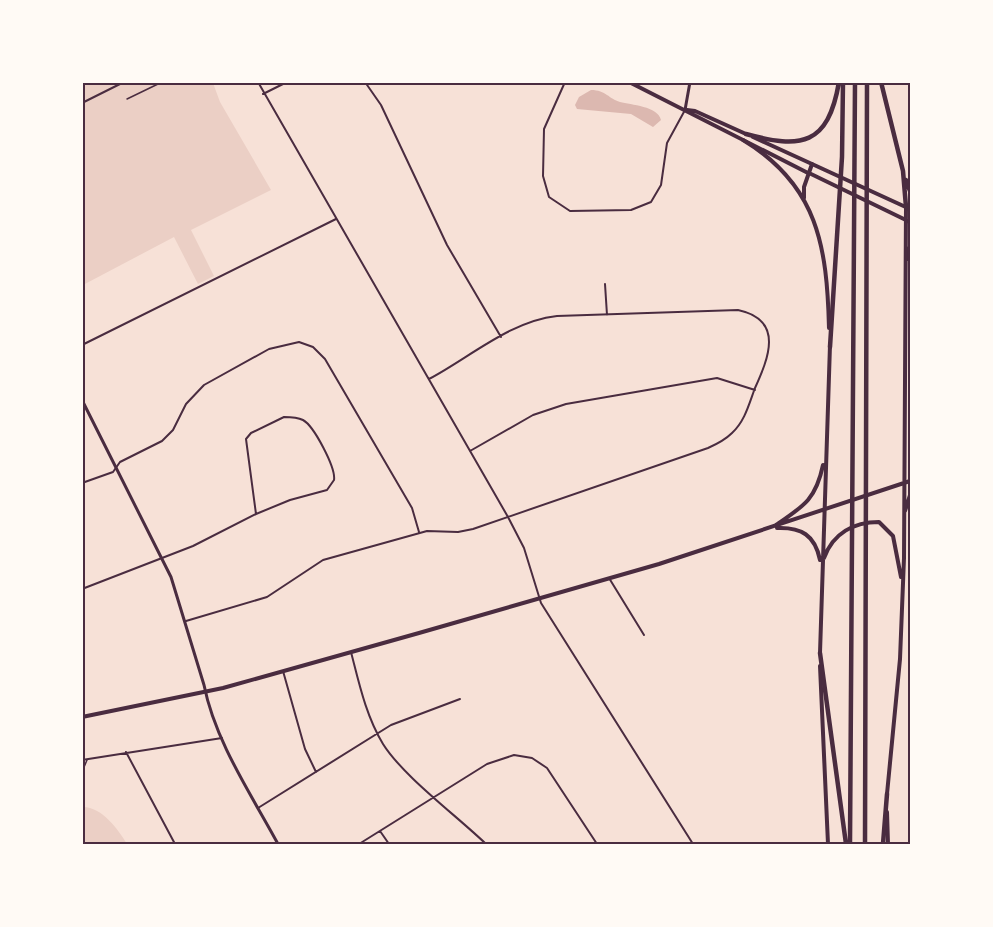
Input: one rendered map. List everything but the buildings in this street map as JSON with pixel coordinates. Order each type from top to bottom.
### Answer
[{"type":"highway","points":[[744,137],[786,143],[811,137],[818,133],[829,118],[841,82]]},
{"type":"highway","points":[[830,347],[842,157],[841,82]]},
{"type":"highway","points":[[848,844],[855,82]]},
{"type":"highway","points":[[865,844],[864,465],[868,219],[867,82]]},
{"type":"highway","points":[[881,82],[910,191]]},
{"type":"highway","points":[[903,171],[908,208]]},
{"type":"highway","points":[[820,653],[848,844]]},
{"type":"highway","points":[[883,844],[887,794]]},
{"type":"main road","points":[[628,82],[686,110],[695,111],[808,173],[908,222]]},
{"type":"main road","points":[[744,137],[812,164],[908,208],[903,587],[900,659],[887,794],[888,844]]},
{"type":"main road","points":[[744,137],[769,156],[788,177],[804,201],[817,229],[825,258],[830,347],[821,570],[819,691],[828,844]]},
{"type":"main road","points":[[804,201],[804,187],[812,164]]},
{"type":"main road","points":[[906,278],[910,246]]},
{"type":"main road","points":[[771,529],[809,501],[818,482],[825,452]]},
{"type":"main road","points":[[82,717],[206,692],[351,652],[771,529],[910,482]]},
{"type":"main road","points":[[904,515],[910,495]]},
{"type":"main road","points":[[821,570],[827,550],[842,532],[864,523],[879,522],[893,536],[903,587]]},
{"type":"main road","points":[[771,529],[791,528],[808,535],[816,545],[821,570]]},
{"type":"street","points":[[82,103],[124,82]]},
{"type":"street","points":[[258,82],[508,517],[524,548],[540,598],[693,844]]},
{"type":"street","points":[[263,94],[287,82]]},
{"type":"street","points":[[565,82],[544,129],[543,176],[549,197],[562,208],[574,212],[632,210],[651,202],[661,185],[667,143],[686,110],[690,82]]},
{"type":"street","points":[[367,83],[381,105],[447,245],[501,337]]},
{"type":"street","points":[[127,99],[158,84]]},
{"type":"street","points":[[82,345],[336,219]]},
{"type":"street","points":[[605,284],[607,315]]},
{"type":"street","points":[[186,621],[267,597],[323,560],[431,530],[461,532],[718,443],[732,433],[741,422],[768,360],[771,342],[764,326],[750,314],[733,310],[539,319],[501,337],[429,379]]},
{"type":"street","points":[[82,483],[113,472],[120,462],[166,438],[186,404],[210,381],[280,345],[304,343],[321,354],[333,371],[412,508],[419,533]]},
{"type":"street","points":[[470,451],[533,415],[566,404],[717,378],[755,390]]},
{"type":"street","points":[[82,400],[162,559],[186,621],[207,703],[222,738],[278,844]]},
{"type":"street","points":[[82,589],[162,559],[290,500],[327,490],[334,480],[333,469],[310,426],[303,420],[284,417],[247,436],[256,514]]},
{"type":"street","points":[[609,578],[644,635]]},
{"type":"street","points":[[351,652],[364,700],[378,733],[391,755],[486,844]]},
{"type":"street","points":[[283,671],[305,749],[316,772]]},
{"type":"street","points":[[258,808],[378,733],[404,719],[460,699]]},
{"type":"street","points":[[82,760],[222,738]]},
{"type":"street","points":[[126,753],[175,844]]},
{"type":"street","points":[[359,844],[494,760],[510,755],[532,758],[543,764],[597,844]]},
{"type":"street","points":[[82,772],[87,759]]},
{"type":"street","points":[[380,831],[389,844]]},
{"type":"shaded area","points":[[83,83],[213,83],[220,102],[271,190],[191,230],[214,276],[198,284],[174,237],[83,285]]},
{"type":"shaded area","points":[[591,90],[600,91],[616,101],[650,109],[659,115],[661,120],[653,127],[631,114],[577,109],[575,105],[579,97]]},
{"type":"shaded area","points":[[83,807],[103,815],[127,844],[83,844]]}]
